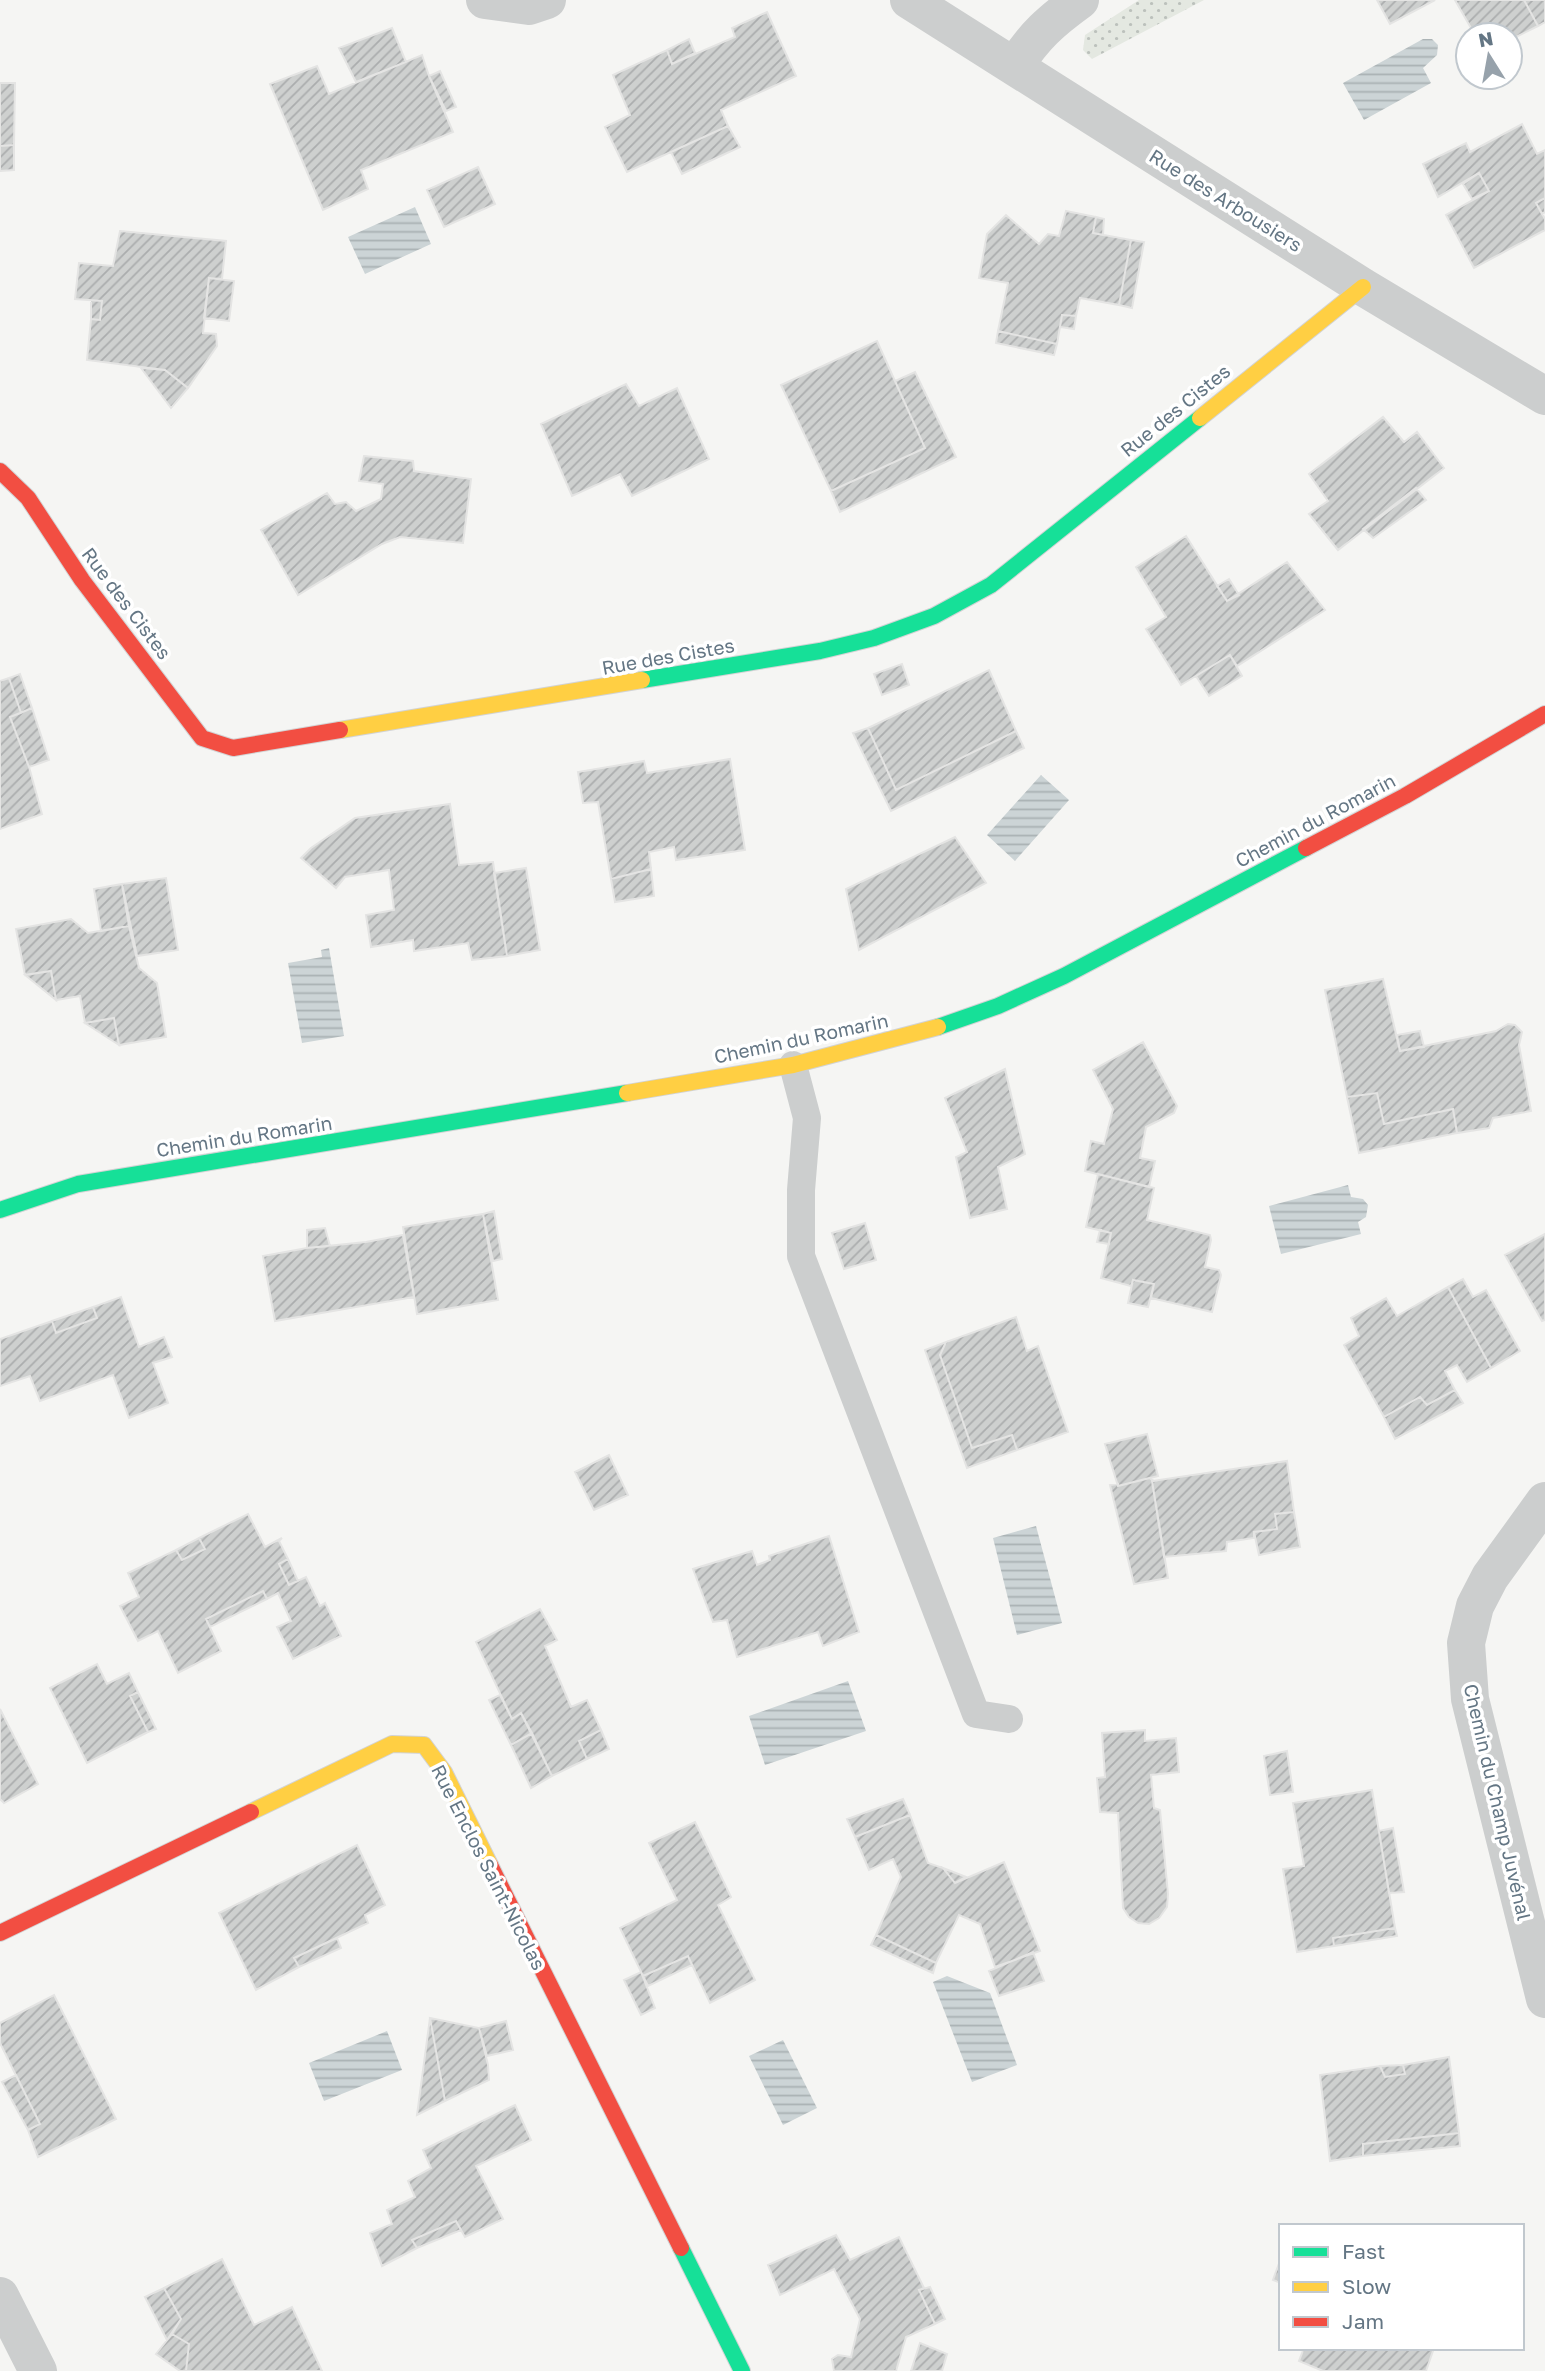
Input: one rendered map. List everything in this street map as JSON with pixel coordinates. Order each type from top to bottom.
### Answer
[{"type":"street","points":[[485,0],[529,6],[547,0]]},
{"type":"street","name":"Rue des Arbousiers","points":[[909,0],[1363,286],[1545,396]]},
{"type":"street","points":[[1014,66],[1030,41],[1057,16],[1080,0]]},
{"type":"street","name":"Rue des Cistes","points":[[0,471],[27,498],[82,580],[202,738],[233,748],[820,651],[874,638],[934,616],[991,585],[1363,286]]},
{"type":"street","name":"Chemin du Romarin","points":[[0,1210],[79,1184],[793,1065],[930,1030],[998,1006],[1064,976],[1405,796],[1545,714]]},
{"type":"street","name":"Chemin du Champ Juvénal","points":[[1545,1501],[1489,1577],[1475,1606],[1466,1643],[1470,1699],[1545,1999]]},
{"type":"street","name":"Rue Enclos Saint-Nicolas","points":[[0,1933],[392,1744],[424,1745],[444,1772],[742,2371]]},
{"type":"street","points":[[0,2296],[38,2371]]},
{"type":"lane","points":[[793,1065],[807,1118],[801,1190],[801,1256],[976,1714],[1009,1718]]},
{"type":"shaded area","points":[[1139,0],[1204,0],[1092,59],[1083,50],[1085,35]]},
{"type":"shaded area","points":[[1423,39],[1432,39],[1438,45],[1437,55],[1423,68],[1431,83],[1364,120],[1343,83]]},
{"type":"shaded area","points":[[415,207],[431,244],[365,274],[348,237]]},
{"type":"shaded area","points":[[1041,775],[1069,800],[1015,861],[987,835]]},
{"type":"shaded area","points":[[329,948],[344,1036],[302,1043],[288,963],[322,957],[321,950]]},
{"type":"shaded area","points":[[1348,1185],[1351,1197],[1363,1199],[1368,1205],[1366,1217],[1358,1222],[1361,1234],[1281,1254],[1269,1206]]},
{"type":"shaded area","points":[[1036,1526],[1062,1623],[1017,1635],[993,1538]]},
{"type":"shaded area","points":[[848,1681],[866,1731],[765,1765],[749,1716]]},
{"type":"shaded area","points":[[947,1976],[990,1993],[1017,2065],[972,2082],[933,1982]]},
{"type":"shaded area","points":[[387,2031],[402,2070],[324,2101],[309,2063]]},
{"type":"shaded area","points":[[783,2040],[817,2108],[783,2125],[749,2056]]},
{"type":"building","points":[[1377,0],[1435,0],[1390,24]]},
{"type":"building","points":[[1455,0],[1524,0],[1538,26],[1524,33],[1524,21],[1467,21]]},
{"type":"building","points":[[1524,0],[1545,0],[1545,22],[1538,26]]},
{"type":"building","points":[[767,12],[796,76],[721,110],[728,126],[627,172],[605,127],[630,115],[613,75],[667,50],[672,64],[735,37],[732,28]]},
{"type":"building","points":[[392,28],[406,62],[356,82],[339,48]]},
{"type":"building","points":[[689,39],[695,53],[672,64],[667,50]]},
{"type":"building","points":[[422,55],[453,132],[361,170],[368,189],[323,210],[270,84],[317,66],[329,94]]},
{"type":"building","points":[[440,71],[456,107],[446,111],[429,76]]},
{"type":"building","points":[[0,83],[15,83],[14,145],[0,146]]},
{"type":"building","points":[[1522,124],[1537,154],[1545,150],[1545,198],[1536,203],[1545,219],[1545,230],[1474,268],[1446,215],[1489,191],[1479,173],[1438,197],[1423,164],[1466,143],[1470,152]]},
{"type":"building","points":[[728,126],[740,147],[682,174],[671,152]]},
{"type":"building","points":[[14,145],[14,170],[0,171],[0,146]]},
{"type":"building","points":[[478,167],[495,204],[444,227],[427,190]]},
{"type":"building","points":[[1479,173],[1489,191],[1472,199],[1463,184]]},
{"type":"building","points":[[1545,198],[1545,212],[1542,214],[1536,203]]},
{"type":"building","points":[[1066,211],[1096,217],[1093,233],[1131,240],[1119,305],[1080,298],[1076,316],[1062,315],[1057,344],[998,331],[1008,283],[979,278],[987,234],[1006,215],[1039,244],[1048,234],[1059,236]]},
{"type":"building","points":[[1096,217],[1104,219],[1103,235],[1093,233]]},
{"type":"building","points":[[120,231],[226,241],[222,279],[209,278],[203,333],[216,334],[217,346],[188,388],[165,370],[87,360],[91,319],[100,320],[102,301],[75,299],[79,263],[113,266]]},
{"type":"building","points":[[1131,240],[1144,242],[1132,308],[1119,305]]},
{"type":"building","points":[[209,278],[234,281],[229,321],[204,318]]},
{"type":"building","points":[[91,301],[102,301],[100,320],[91,319]]},
{"type":"building","points":[[1062,315],[1076,316],[1074,329],[1060,327]]},
{"type":"building","points":[[998,331],[1057,344],[1054,355],[996,343]]},
{"type":"building","points":[[877,341],[925,448],[831,491],[781,385]]},
{"type":"building","points":[[141,368],[165,370],[188,388],[171,408]]},
{"type":"building","points":[[915,372],[956,457],[840,512],[831,491],[925,448],[895,381]]},
{"type":"building","points":[[626,384],[639,406],[677,388],[709,459],[632,496],[620,474],[572,496],[541,424]]},
{"type":"building","points":[[1383,417],[1404,442],[1417,432],[1444,468],[1338,550],[1309,514],[1328,501],[1309,474]]},
{"type":"building","points":[[364,456],[413,461],[414,471],[471,479],[463,543],[400,537],[382,544],[298,595],[261,530],[327,493],[335,504],[346,502],[356,511],[381,499],[383,484],[359,481]]},
{"type":"building","points":[[1416,488],[1426,500],[1373,538],[1363,529]]},
{"type":"building","points":[[1186,536],[1227,601],[1287,562],[1325,610],[1237,666],[1230,655],[1181,685],[1146,629],[1166,617],[1136,567]]},
{"type":"building","points":[[1229,579],[1239,595],[1227,601],[1217,586]]},
{"type":"building","points":[[1230,655],[1242,676],[1209,696],[1196,676]]},
{"type":"building","points":[[902,664],[909,685],[882,695],[874,674]]},
{"type":"building","points":[[989,670],[1016,731],[896,790],[868,728]]},
{"type":"building","points":[[20,674],[32,708],[21,713],[9,678]]},
{"type":"building","points":[[9,678],[21,713],[10,717],[29,767],[42,814],[0,829],[0,681]]},
{"type":"building","points":[[32,708],[49,760],[29,767],[10,717]]},
{"type":"building","points":[[868,728],[896,790],[1016,731],[1024,748],[891,811],[853,733]]},
{"type":"building","points":[[730,759],[745,850],[676,860],[674,847],[649,852],[651,869],[611,879],[598,802],[583,803],[578,772],[644,761],[647,773]]},
{"type":"building","points":[[450,804],[459,865],[493,862],[507,956],[472,960],[468,943],[414,951],[413,940],[371,947],[366,915],[394,910],[389,870],[345,877],[336,888],[301,858],[355,818]]},
{"type":"building","points":[[955,837],[986,883],[859,950],[846,889]]},
{"type":"building","points":[[526,868],[540,950],[507,956],[494,873]]},
{"type":"building","points":[[651,869],[654,896],[615,902],[611,879]]},
{"type":"building","points":[[166,878],[178,950],[137,956],[122,884]]},
{"type":"building","points":[[122,884],[129,926],[101,931],[94,889]]},
{"type":"building","points":[[71,919],[88,933],[129,926],[139,968],[157,983],[166,1037],[119,1045],[114,1018],[85,1023],[80,996],[56,1000],[51,971],[25,975],[16,929]]},
{"type":"building","points":[[51,971],[56,1000],[25,975]]},
{"type":"building","points":[[1383,979],[1400,1051],[1496,1031],[1508,1024],[1515,1025],[1522,1032],[1519,1045],[1531,1111],[1493,1118],[1489,1128],[1457,1133],[1453,1109],[1384,1124],[1377,1093],[1347,1097],[1325,990]]},
{"type":"building","points":[[114,1018],[119,1045],[85,1023]]},
{"type":"building","points":[[1420,1031],[1424,1047],[1400,1051],[1397,1035]]},
{"type":"building","points":[[1143,1042],[1177,1106],[1174,1113],[1146,1127],[1140,1158],[1155,1161],[1149,1187],[1085,1171],[1091,1141],[1104,1144],[1113,1109],[1093,1070]]},
{"type":"building","points":[[1005,1069],[1025,1154],[998,1167],[1007,1209],[970,1218],[956,1157],[967,1152],[945,1098]]},
{"type":"building","points":[[1377,1093],[1384,1124],[1453,1109],[1457,1133],[1359,1153],[1347,1097]]},
{"type":"building","points":[[1098,1174],[1154,1188],[1147,1220],[1210,1235],[1205,1267],[1219,1270],[1221,1275],[1212,1312],[1151,1298],[1154,1284],[1133,1280],[1131,1286],[1101,1278],[1111,1233],[1086,1227]]},
{"type":"building","points":[[494,1211],[502,1259],[493,1261],[483,1214]]},
{"type":"building","points":[[483,1214],[498,1300],[417,1314],[403,1227]]},
{"type":"building","points":[[865,1223],[876,1260],[844,1269],[832,1233]]},
{"type":"building","points":[[325,1228],[330,1246],[307,1248],[307,1230]]},
{"type":"building","points":[[1100,1230],[1111,1233],[1109,1244],[1097,1242]]},
{"type":"building","points":[[1545,1234],[1545,1320],[1542,1321],[1505,1255]]},
{"type":"building","points":[[403,1235],[414,1297],[275,1321],[263,1256]]},
{"type":"building","points":[[1463,1279],[1473,1297],[1486,1290],[1520,1351],[1491,1368],[1448,1287]]},
{"type":"building","points":[[1133,1280],[1154,1284],[1148,1307],[1128,1303]]},
{"type":"building","points":[[1448,1287],[1491,1368],[1467,1382],[1457,1365],[1445,1371],[1455,1390],[1427,1405],[1420,1397],[1384,1417],[1344,1345],[1359,1336],[1351,1318],[1386,1298],[1397,1316]]},
{"type":"building","points":[[121,1297],[139,1347],[164,1337],[172,1357],[153,1363],[168,1403],[129,1418],[113,1375],[40,1401],[30,1376],[0,1386],[0,1339],[52,1321],[56,1333],[97,1318],[93,1307]]},
{"type":"building","points":[[93,1307],[97,1318],[56,1333],[52,1321]]},
{"type":"building","points":[[1016,1317],[1027,1351],[1038,1346],[1068,1432],[1017,1450],[1012,1435],[972,1448],[940,1355],[946,1342]]},
{"type":"building","points":[[946,1342],[940,1355],[972,1448],[1012,1435],[1017,1450],[967,1468],[925,1350]]},
{"type":"building","points":[[1455,1390],[1463,1403],[1395,1439],[1384,1417],[1420,1397],[1427,1405]]},
{"type":"building","points":[[1147,1434],[1158,1476],[1118,1486],[1105,1444]]},
{"type":"building","points":[[609,1455],[628,1495],[594,1510],[575,1472]]},
{"type":"building","points":[[1287,1461],[1294,1512],[1275,1514],[1277,1529],[1254,1532],[1254,1538],[1227,1542],[1226,1551],[1164,1557],[1152,1481]]},
{"type":"building","points":[[1149,1478],[1154,1481],[1168,1578],[1134,1584],[1110,1485],[1118,1486]]},
{"type":"building","points":[[1294,1512],[1300,1547],[1259,1555],[1254,1532],[1277,1529],[1275,1514]]},
{"type":"building","points":[[248,1514],[265,1547],[282,1538],[279,1541],[288,1559],[279,1564],[289,1585],[306,1577],[320,1606],[325,1603],[341,1636],[293,1659],[277,1627],[291,1621],[278,1593],[267,1599],[263,1591],[206,1619],[221,1651],[178,1673],[158,1631],[138,1641],[120,1606],[139,1597],[128,1573],[176,1550],[182,1560],[205,1549],[199,1538]]},
{"type":"building","points":[[829,1536],[859,1632],[823,1646],[818,1632],[737,1657],[727,1620],[713,1622],[693,1569],[752,1551],[757,1565],[770,1560],[769,1556]]},
{"type":"building","points":[[199,1538],[205,1549],[182,1560],[176,1550]]},
{"type":"building","points":[[288,1559],[298,1581],[289,1585],[279,1564]]},
{"type":"building","points":[[263,1591],[267,1599],[210,1627],[206,1619]]},
{"type":"building","points":[[540,1609],[557,1640],[545,1646],[571,1707],[587,1700],[601,1730],[579,1741],[587,1759],[552,1776],[521,1713],[512,1719],[476,1642]]},
{"type":"building","points":[[97,1664],[107,1684],[129,1673],[138,1692],[130,1696],[148,1732],[87,1763],[50,1688]]},
{"type":"building","points":[[138,1692],[156,1729],[148,1732],[130,1696]]},
{"type":"building","points":[[500,1695],[512,1719],[521,1713],[532,1733],[511,1745],[489,1700]]},
{"type":"building","points":[[0,1709],[38,1784],[4,1803],[0,1799]]},
{"type":"building","points":[[601,1730],[609,1749],[587,1759],[579,1741]]},
{"type":"building","points":[[1145,1730],[1145,1741],[1176,1738],[1179,1772],[1151,1775],[1154,1808],[1160,1810],[1168,1894],[1167,1907],[1159,1918],[1149,1924],[1138,1923],[1129,1917],[1123,1908],[1118,1813],[1100,1812],[1097,1778],[1105,1777],[1102,1733]]},
{"type":"building","points":[[532,1733],[552,1776],[531,1788],[511,1745]]},
{"type":"building","points":[[1287,1751],[1293,1792],[1270,1795],[1264,1756]]},
{"type":"building","points":[[1372,1790],[1395,1928],[1333,1938],[1334,1946],[1297,1952],[1283,1869],[1304,1866],[1293,1803]]},
{"type":"building","points":[[903,1799],[910,1815],[855,1837],[847,1819]]},
{"type":"building","points":[[910,1815],[928,1863],[943,1868],[955,1883],[1004,1862],[1040,1951],[995,1967],[980,1924],[959,1915],[936,1963],[876,1935],[901,1877],[893,1859],[869,1870],[855,1837]]},
{"type":"building","points":[[695,1822],[731,1897],[718,1905],[755,1980],[710,2003],[688,1956],[643,1976],[620,1928],[677,1900],[649,1843]]},
{"type":"building","points":[[1393,1828],[1404,1892],[1389,1893],[1379,1831]]},
{"type":"building","points":[[357,1845],[385,1905],[365,1915],[368,1923],[294,1958],[299,1967],[256,1990],[219,1913]]},
{"type":"building","points":[[943,1868],[966,1877],[955,1883]]},
{"type":"building","points":[[1395,1928],[1397,1936],[1334,1946],[1333,1938]]},
{"type":"building","points":[[876,1935],[936,1963],[933,1973],[871,1945]]},
{"type":"building","points":[[337,1938],[341,1948],[299,1967],[294,1958]]},
{"type":"building","points":[[1033,1952],[1044,1981],[999,1996],[989,1971]]},
{"type":"building","points":[[688,1956],[692,1965],[648,1986],[643,1976]]},
{"type":"building","points":[[641,1972],[655,2008],[641,2015],[624,1980]]},
{"type":"building","points":[[54,1995],[116,2119],[38,2157],[28,2130],[40,2124],[0,2043],[0,2023]]},
{"type":"building","points":[[430,2018],[445,2101],[417,2115]]},
{"type":"building","points":[[430,2018],[479,2028],[489,2080],[445,2101]]},
{"type":"building","points":[[506,2021],[513,2050],[487,2056],[479,2028]]},
{"type":"building","points":[[1449,2057],[1459,2133],[1363,2144],[1363,2156],[1330,2161],[1320,2075],[1380,2066],[1385,2077],[1405,2074],[1403,2065]]},
{"type":"building","points":[[1403,2065],[1405,2074],[1385,2077],[1380,2066]]},
{"type":"building","points":[[16,2075],[40,2124],[28,2130],[2,2082]]},
{"type":"building","points":[[515,2105],[531,2140],[476,2166],[503,2219],[465,2237],[456,2221],[412,2240],[417,2248],[382,2266],[370,2233],[392,2224],[387,2210],[415,2197],[408,2181],[431,2168],[423,2150]]},
{"type":"building","points":[[1459,2133],[1460,2146],[1363,2156],[1363,2144]]},
{"type":"building","points":[[456,2221],[461,2230],[417,2248],[412,2240]]},
{"type":"building","points":[[836,2235],[850,2260],[899,2237],[924,2288],[919,2290],[935,2324],[906,2337],[896,2371],[834,2371],[832,2359],[838,2355],[851,2357],[860,2319],[834,2269],[780,2295],[768,2265]]},
{"type":"building","points":[[222,2259],[254,2325],[292,2307],[322,2371],[186,2371],[189,2344],[172,2334],[181,2319],[164,2288]]},
{"type":"building","points":[[1279,2264],[1279,2282],[1273,2280]]},
{"type":"building","points":[[930,2287],[945,2319],[935,2324],[919,2290]]},
{"type":"building","points":[[164,2288],[181,2319],[167,2340],[145,2297]]},
{"type":"building","points":[[172,2334],[189,2344],[186,2371],[180,2371],[156,2354]]},
{"type":"building","points":[[920,2343],[947,2354],[942,2371],[911,2371]]},
{"type":"building","points":[[1303,2350],[1433,2350],[1426,2371],[1323,2371],[1299,2361]]},
{"type":"traffic: fast","points":[[642,680],[820,651],[874,638],[934,616],[991,585],[1200,418]]},
{"type":"traffic: fast","points":[[938,1027],[998,1006],[1064,976],[1306,848]]},
{"type":"traffic: fast","points":[[0,1210],[78,1184],[627,1093]]},
{"type":"traffic: fast","points":[[681,2248],[742,2371]]},
{"type":"traffic: slow","points":[[1200,418],[1363,287]]},
{"type":"traffic: slow","points":[[340,730],[642,680]]},
{"type":"traffic: slow","points":[[627,1093],[793,1065],[938,1027]]},
{"type":"traffic: slow","points":[[251,1812],[392,1744],[424,1745],[444,1772],[490,1865]]},
{"type":"traffic: jam","points":[[0,471],[28,498],[82,580],[202,738],[233,748],[340,730]]},
{"type":"traffic: jam","points":[[1306,848],[1405,796],[1545,714]]},
{"type":"traffic: jam","points":[[0,1933],[251,1812]]},
{"type":"traffic: jam","points":[[490,1865],[681,2248]]}]
